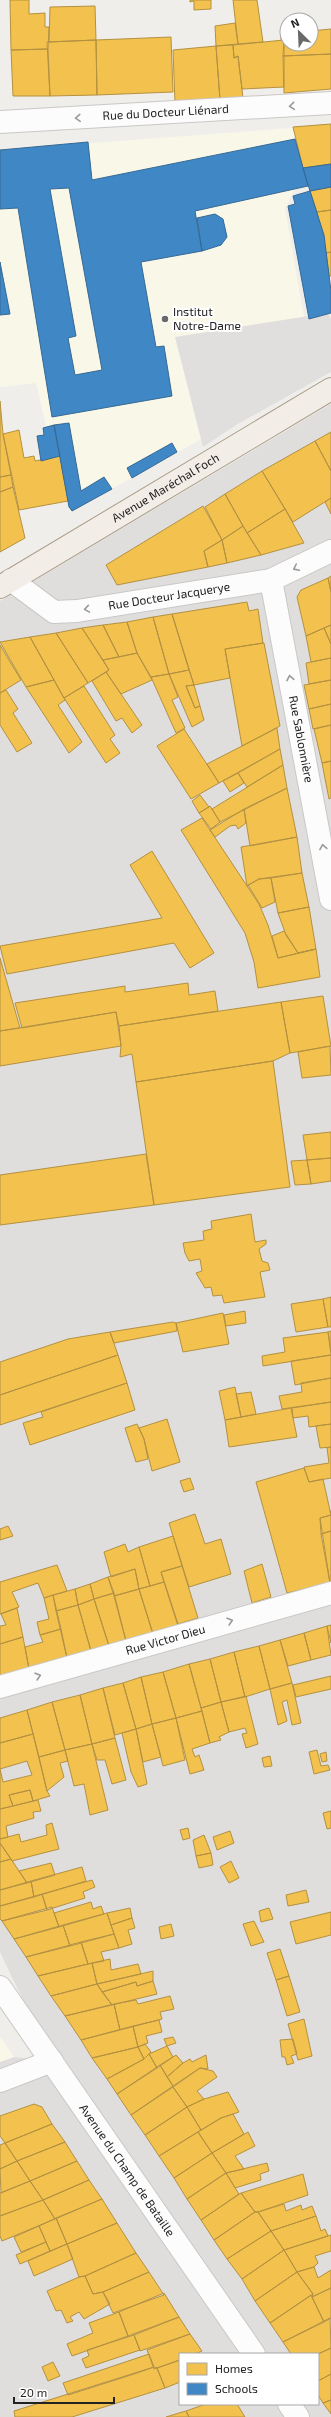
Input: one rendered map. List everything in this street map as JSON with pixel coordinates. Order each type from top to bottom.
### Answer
[{"type":"main road","name":"Avenue Maréchal Foch","points":[[6,583],[331,389]]},
{"type":"street","name":"Rue du Docteur Liénard","points":[[0,122],[331,103]]},
{"type":"street","name":"Rue Docteur Jacquerye","points":[[6,583],[54,612],[77,610],[270,580],[331,551]]},
{"type":"street","name":"Rue Sablonnière","points":[[270,580],[331,899]]},
{"type":"street","name":"Rue Victor Dieu","points":[[0,1687],[331,1592]]},
{"type":"street","name":"Avenue du Champ de Bataille","points":[[0,1987],[253,2353]]},
{"type":"street","points":[[0,2081],[52,2061]]},
{"type":"street","points":[[290,2405],[298,2417]]},
{"type":"shaded area","name":"Institut Notre-Dame","points":[[331,125],[303,168],[307,187],[294,190],[285,209],[304,317],[331,367],[70,512],[53,425],[46,426],[36,383],[0,387],[0,150]]},
{"type":"shaded area","points":[[328,313],[331,319],[331,372],[236,425],[203,447],[175,337]]},
{"type":"shaded area","points":[[331,404],[331,2417],[0,2417],[0,2062],[14,2057],[52,2061],[0,1952],[0,601]]},
{"type":"shaded area","points":[[0,2036],[14,2057],[0,2062]]},
{"type":"building: Homes","points":[[10,0],[29,0],[29,14],[45,13],[45,27],[49,27],[48,49],[11,50]]},
{"type":"building: Homes","points":[[190,0],[211,0],[211,9],[194,10],[194,1],[190,2]]},
{"type":"building: Homes","points":[[233,0],[257,0],[263,42],[238,44]]},
{"type":"building: Homes","points":[[95,6],[96,40],[49,42],[50,7]]},
{"type":"building: Homes","points":[[235,23],[238,44],[216,46],[215,26]]},
{"type":"building: Homes","points":[[331,29],[331,54],[283,56],[283,52],[319,52],[319,30]]},
{"type":"building: Homes","points":[[171,37],[173,92],[97,95],[96,40]]},
{"type":"building: Homes","points":[[96,40],[97,95],[50,96],[47,42]]},
{"type":"building: Homes","points":[[279,40],[279,52],[284,52],[284,87],[242,89],[238,56],[234,58],[233,45]]},
{"type":"building: Homes","points":[[233,45],[234,58],[238,56],[243,98],[220,100],[216,46]]},
{"type":"building: Homes","points":[[216,46],[220,100],[175,103],[173,50]]},
{"type":"building: Homes","points":[[48,49],[50,96],[13,96],[11,50]]},
{"type":"building: Homes","points":[[331,54],[331,89],[284,93],[283,56]]},
{"type":"building: Homes","points":[[331,124],[331,164],[303,168],[293,127]]},
{"type":"building: Homes","points":[[331,187],[331,210],[317,212],[310,191]]},
{"type":"building: Homes","points":[[331,210],[331,252],[326,253],[317,212]]},
{"type":"building: Homes","points":[[331,252],[331,276],[329,276],[326,253]]},
{"type":"building: Homes","points":[[0,401],[3,434],[11,475],[0,477]]},
{"type":"building: Homes","points":[[19,430],[24,458],[34,456],[35,461],[60,456],[68,501],[19,510],[3,434]]},
{"type":"building: Homes","points":[[331,432],[331,471],[315,441]]},
{"type":"building: Homes","points":[[315,441],[331,471],[331,498],[293,522],[262,471]]},
{"type":"building: Homes","points":[[262,471],[285,509],[247,533],[225,494]]},
{"type":"building: Homes","points":[[11,475],[13,487],[0,492],[0,477]]},
{"type":"building: Homes","points":[[13,487],[25,538],[0,552],[0,492]]},
{"type":"building: Homes","points":[[225,494],[243,526],[222,540],[205,507]]},
{"type":"building: Homes","points":[[331,498],[331,514],[325,502]]},
{"type":"building: Homes","points":[[203,506],[222,540],[204,551],[208,567],[117,585],[106,565]]},
{"type":"building: Homes","points":[[285,509],[304,543],[261,555],[247,533]]},
{"type":"building: Homes","points":[[243,526],[261,555],[227,563],[222,540]]},
{"type":"building: Homes","points":[[222,540],[227,563],[208,567],[204,551]]},
{"type":"building: Homes","points":[[331,576],[331,592],[328,578]]},
{"type":"building: Homes","points":[[328,578],[331,592],[331,625],[306,636],[297,597],[301,590]]},
{"type":"building: Homes","points":[[247,602],[249,611],[258,609],[263,643],[225,649],[230,678],[194,685],[172,614]]},
{"type":"building: Homes","points":[[172,614],[189,670],[169,674],[153,617]]},
{"type":"building: Homes","points":[[153,617],[169,674],[151,677],[137,653],[127,622]]},
{"type":"building: Homes","points":[[127,622],[137,653],[119,657],[103,625]]},
{"type":"building: Homes","points":[[103,625],[119,657],[103,660],[82,628]]},
{"type":"building: Homes","points":[[331,625],[331,644],[324,628]]},
{"type":"building: Homes","points":[[82,628],[109,670],[88,683],[56,633]]},
{"type":"building: Homes","points":[[324,628],[331,644],[331,658],[311,662],[306,636]]},
{"type":"building: Homes","points":[[56,633],[88,683],[64,698],[30,637]]},
{"type":"building: Homes","points":[[30,637],[54,680],[26,687],[0,642]]},
{"type":"building: Homes","points":[[264,643],[280,726],[242,746],[225,649]]},
{"type":"building: Homes","points":[[0,645],[21,680],[0,693]]},
{"type":"building: Homes","points":[[137,653],[152,680],[121,694],[106,672],[109,670],[103,660]]},
{"type":"building: Homes","points":[[331,658],[331,680],[309,684],[306,663]]},
{"type":"building: Homes","points":[[189,670],[194,685],[186,686],[195,708],[200,706],[204,720],[192,727],[169,674]]},
{"type":"building: Homes","points":[[106,672],[142,725],[132,733],[122,718],[116,721],[92,681]]},
{"type":"building: Homes","points":[[169,674],[178,697],[172,700],[185,728],[176,733],[151,677]]},
{"type":"building: Homes","points":[[54,680],[65,700],[58,705],[82,742],[69,753],[26,687]]},
{"type":"building: Homes","points":[[331,680],[331,704],[309,709],[304,685]]},
{"type":"building: Homes","points":[[194,685],[200,706],[195,708],[186,686]]},
{"type":"building: Homes","points":[[84,686],[115,735],[110,739],[120,753],[106,763],[64,698]]},
{"type":"building: Homes","points":[[6,690],[18,709],[13,713],[32,743],[17,752],[0,725],[0,693]]},
{"type":"building: Homes","points":[[331,704],[331,725],[313,729],[309,709]]},
{"type":"building: Homes","points":[[331,725],[331,761],[322,763],[314,729]]},
{"type":"building: Homes","points":[[277,728],[280,749],[219,783],[207,764]]},
{"type":"building: Homes","points":[[184,729],[219,783],[191,799],[157,746]]},
{"type":"building: Homes","points":[[280,749],[283,765],[247,787],[238,773]]},
{"type":"building: Homes","points":[[331,761],[331,798],[329,799],[322,763]]},
{"type":"building: Homes","points":[[283,765],[287,788],[220,822],[212,809]]},
{"type":"building: Homes","points":[[238,773],[244,783],[230,792],[223,781]]},
{"type":"building: Homes","points":[[287,788],[297,837],[250,846],[244,809]]},
{"type":"building: Homes","points":[[200,795],[209,807],[199,813],[192,801]]},
{"type":"building: Homes","points":[[210,806],[220,822],[211,829],[199,813]]},
{"type":"building: Homes","points":[[244,809],[246,823],[238,829],[236,825],[230,826],[215,837],[210,830]]},
{"type":"building: Homes","points":[[202,818],[259,904],[268,925],[278,958],[316,949],[320,977],[258,988],[254,962],[245,933],[181,830]]},
{"type":"building: Homes","points":[[297,837],[302,873],[259,879],[247,886],[241,847]]},
{"type":"building: Homes","points":[[152,851],[214,953],[190,968],[174,943],[7,974],[0,946],[162,918],[130,865]]},
{"type":"building: Homes","points":[[302,873],[309,907],[278,913],[271,878]]},
{"type":"building: Homes","points":[[271,878],[275,902],[262,908],[248,885],[259,879]]},
{"type":"building: Homes","points":[[309,907],[316,949],[298,953],[286,935],[278,913]]},
{"type":"building: Homes","points":[[284,931],[298,953],[316,949],[278,958],[272,936]]},
{"type":"building: Homes","points":[[0,958],[20,1028],[0,1031]]},
{"type":"building: Homes","points":[[188,983],[189,995],[215,991],[218,1011],[119,1026],[116,1012],[22,1028],[15,1003],[125,986],[125,992]]},
{"type":"building: Homes","points":[[323,996],[331,1046],[290,1053],[281,1002]]},
{"type":"building: Homes","points":[[281,1002],[290,1053],[273,1061],[136,1082],[132,1054],[120,1057],[121,1046],[119,1026]]},
{"type":"building: Homes","points":[[116,1012],[121,1046],[0,1066],[0,1031]]},
{"type":"building: Homes","points":[[330,1046],[331,1075],[302,1078],[298,1052]]},
{"type":"building: Homes","points":[[273,1061],[290,1187],[154,1205],[136,1082]]},
{"type":"building: Homes","points":[[331,1132],[331,1158],[307,1160],[303,1135]]},
{"type":"building: Homes","points":[[146,1154],[154,1205],[0,1225],[0,1175]]},
{"type":"building: Homes","points":[[331,1158],[331,1181],[311,1184],[307,1160]]},
{"type":"building: Homes","points":[[307,1160],[311,1184],[295,1185],[291,1161]]},
{"type":"building: Homes","points":[[251,1214],[255,1242],[266,1240],[266,1244],[259,1249],[262,1261],[268,1263],[270,1270],[260,1272],[265,1297],[224,1303],[222,1295],[213,1296],[211,1287],[205,1288],[196,1273],[202,1271],[200,1259],[189,1261],[185,1253],[183,1243],[204,1240],[203,1231],[212,1229],[211,1221]]},
{"type":"building: Homes","points":[[331,1297],[331,1327],[328,1327],[323,1299]]},
{"type":"building: Homes","points":[[323,1299],[328,1327],[296,1332],[291,1304]]},
{"type":"building: Homes","points":[[245,1311],[246,1323],[226,1326],[224,1315]]},
{"type":"building: Homes","points":[[223,1313],[229,1344],[183,1352],[176,1323]]},
{"type":"building: Homes","points":[[173,1322],[176,1323],[177,1331],[114,1343],[110,1332]]},
{"type":"building: Homes","points":[[331,1331],[331,1350],[328,1332]]},
{"type":"building: Homes","points":[[110,1332],[118,1355],[0,1395],[0,1362],[68,1339]]},
{"type":"building: Homes","points":[[328,1332],[331,1355],[263,1366],[262,1356],[285,1352],[283,1338]]},
{"type":"building: Homes","points":[[118,1355],[127,1383],[0,1425],[0,1395]]},
{"type":"building: Homes","points":[[331,1355],[331,1378],[295,1385],[291,1361]]},
{"type":"building: Homes","points":[[331,1378],[331,1402],[282,1409],[279,1396],[302,1392],[301,1383]]},
{"type":"building: Homes","points":[[127,1383],[135,1410],[30,1445],[23,1423],[43,1417],[41,1412]]},
{"type":"building: Homes","points":[[235,1387],[241,1417],[225,1420],[219,1391]]},
{"type":"building: Homes","points":[[251,1392],[256,1414],[241,1417],[236,1394]]},
{"type":"building: Homes","points":[[331,1402],[331,1424],[309,1427],[308,1416],[293,1418],[292,1408]]},
{"type":"building: Homes","points":[[291,1408],[297,1437],[229,1447],[225,1420]]},
{"type":"building: Homes","points":[[167,1419],[180,1462],[152,1471],[144,1439],[139,1428]]},
{"type":"building: Homes","points":[[137,1424],[144,1439],[148,1459],[136,1462],[125,1428]]},
{"type":"building: Homes","points":[[331,1424],[331,1447],[320,1448],[316,1426]]},
{"type":"building: Homes","points":[[331,1447],[331,1478],[309,1482],[304,1467],[329,1463],[327,1448]]},
{"type":"building: Homes","points":[[304,1468],[309,1482],[323,1479],[331,1515],[320,1518],[330,1583],[287,1593],[256,1482]]},
{"type":"building: Homes","points":[[190,1478],[194,1489],[184,1492],[180,1481]]},
{"type":"building: Homes","points":[[195,1514],[205,1544],[221,1539],[231,1574],[189,1587],[169,1523]]},
{"type":"building: Homes","points":[[331,1515],[331,1531],[321,1534],[320,1518]]},
{"type":"building: Homes","points":[[8,1526],[13,1536],[0,1540],[0,1529]]},
{"type":"building: Homes","points":[[331,1531],[331,1582],[330,1583],[321,1534]]},
{"type":"building: Homes","points":[[173,1536],[182,1566],[161,1572],[164,1582],[150,1586],[139,1547]]},
{"type":"building: Homes","points":[[125,1544],[128,1552],[139,1547],[150,1586],[139,1589],[135,1569],[111,1577],[104,1552]]},
{"type":"building: Homes","points":[[262,1564],[271,1597],[252,1603],[244,1571]]},
{"type":"building: Homes","points":[[57,1565],[67,1591],[44,1598],[38,1583],[12,1592],[19,1607],[0,1614],[0,1582]]},
{"type":"building: Homes","points":[[182,1566],[198,1618],[178,1624],[161,1572]]},
{"type":"building: Homes","points":[[135,1569],[139,1589],[114,1596],[108,1577]]},
{"type":"building: Homes","points":[[108,1577],[114,1593],[94,1599],[90,1584]]},
{"type":"building: Homes","points":[[164,1582],[178,1626],[153,1634],[139,1589]]},
{"type":"building: Homes","points":[[90,1584],[94,1599],[78,1605],[75,1589]]},
{"type":"building: Homes","points":[[75,1589],[78,1605],[56,1611],[53,1595]]},
{"type":"building: Homes","points":[[139,1589],[153,1634],[126,1641],[114,1596]]},
{"type":"building: Homes","points":[[114,1593],[126,1641],[109,1646],[94,1599]]},
{"type":"building: Homes","points":[[53,1595],[61,1629],[40,1635],[37,1622],[49,1619],[44,1598]]},
{"type":"building: Homes","points":[[94,1599],[109,1646],[91,1651],[78,1605]]},
{"type":"building: Homes","points":[[78,1605],[91,1651],[67,1658],[56,1611]]},
{"type":"building: Homes","points":[[17,1608],[23,1637],[0,1644],[0,1626],[6,1625],[1,1614]]},
{"type":"building: Homes","points":[[331,1625],[331,1643],[327,1626]]},
{"type":"building: Homes","points":[[327,1626],[331,1655],[311,1660],[304,1633]]},
{"type":"building: Homes","points":[[61,1629],[67,1658],[29,1669],[25,1647],[43,1642],[40,1635]]},
{"type":"building: Homes","points":[[304,1633],[311,1660],[288,1666],[280,1640]]},
{"type":"building: Homes","points":[[23,1637],[29,1669],[0,1677],[0,1644]]},
{"type":"building: Homes","points":[[280,1640],[292,1683],[270,1689],[259,1646]]},
{"type":"building: Homes","points":[[259,1646],[270,1689],[245,1697],[234,1652]]},
{"type":"building: Homes","points":[[234,1652],[245,1697],[221,1702],[210,1659]]},
{"type":"building: Homes","points":[[210,1659],[221,1702],[201,1708],[189,1664]]},
{"type":"building: Homes","points":[[189,1664],[202,1711],[176,1718],[163,1672]]},
{"type":"building: Homes","points":[[163,1672],[176,1718],[152,1724],[141,1677]]},
{"type":"building: Homes","points":[[331,1676],[331,1689],[296,1697],[293,1685]]},
{"type":"building: Homes","points":[[141,1677],[152,1724],[136,1729],[123,1683]]},
{"type":"building: Homes","points":[[123,1683],[136,1729],[115,1735],[103,1688]]},
{"type":"building: Homes","points":[[292,1683],[301,1723],[292,1725],[287,1700],[282,1702],[287,1721],[278,1725],[270,1689]]},
{"type":"building: Homes","points":[[103,1688],[115,1738],[92,1744],[80,1695]]},
{"type":"building: Homes","points":[[80,1695],[92,1744],[65,1750],[52,1702]]},
{"type":"building: Homes","points":[[246,1696],[258,1744],[246,1748],[242,1734],[247,1733],[245,1728],[229,1732],[221,1702]]},
{"type":"building: Homes","points":[[52,1702],[65,1750],[39,1757],[27,1710]]},
{"type":"building: Homes","points":[[221,1702],[229,1732],[219,1737],[221,1740],[210,1743],[201,1708]]},
{"type":"building: Homes","points":[[27,1710],[33,1734],[0,1743],[0,1718]]},
{"type":"building: Homes","points":[[202,1711],[210,1743],[192,1749],[195,1757],[199,1755],[204,1770],[190,1774],[176,1718]]},
{"type":"building: Homes","points":[[176,1718],[185,1760],[163,1766],[152,1724]]},
{"type":"building: Homes","points":[[152,1724],[161,1757],[143,1762],[136,1729]]},
{"type":"building: Homes","points":[[136,1729],[147,1784],[138,1787],[131,1772],[122,1733]]},
{"type":"building: Homes","points":[[33,1734],[47,1791],[50,1796],[33,1801],[30,1790],[9,1795],[13,1806],[0,1809],[0,1769],[0,1743]],"holes":[[[27,1761],[32,1775],[3,1782],[0,1769]]]},
{"type":"building: Homes","points":[[115,1738],[126,1780],[112,1784],[105,1760],[97,1760],[92,1744]]},
{"type":"building: Homes","points":[[92,1744],[108,1810],[90,1815],[84,1784],[74,1786],[65,1750]]},
{"type":"building: Homes","points":[[65,1750],[68,1761],[60,1763],[64,1777],[47,1791],[39,1757]]},
{"type":"building: Homes","points":[[317,1750],[321,1766],[328,1765],[330,1770],[314,1774],[309,1752]]},
{"type":"building: Homes","points":[[326,1752],[327,1761],[322,1762],[320,1754]]},
{"type":"building: Homes","points":[[270,1756],[272,1766],[264,1767],[262,1758]]},
{"type":"building: Homes","points":[[30,1790],[33,1801],[13,1806],[9,1795]]},
{"type":"building: Homes","points":[[38,1800],[41,1811],[33,1812],[34,1818],[6,1826],[8,1837],[0,1839],[0,1809]]},
{"type":"building: Homes","points":[[331,1811],[331,1828],[327,1829],[323,1813]]},
{"type":"building: Homes","points":[[52,1823],[59,1849],[12,1861],[0,1843],[0,1839],[19,1834],[21,1842],[47,1835],[46,1825]]},
{"type":"building: Homes","points":[[188,1828],[190,1838],[183,1840],[180,1830]]},
{"type":"building: Homes","points":[[230,1831],[234,1843],[217,1850],[213,1837]]},
{"type":"building: Homes","points":[[204,1835],[211,1853],[196,1856],[193,1840]]},
{"type":"building: Homes","points":[[0,1843],[11,1859],[0,1862]]},
{"type":"building: Homes","points":[[211,1853],[213,1865],[199,1868],[196,1856]]},
{"type":"building: Homes","points":[[11,1859],[27,1883],[0,1890],[0,1862]]},
{"type":"building: Homes","points":[[231,1861],[239,1878],[229,1883],[220,1867]]},
{"type":"building: Homes","points":[[51,1863],[55,1875],[27,1883],[19,1871]]},
{"type":"building: Homes","points":[[82,1867],[86,1881],[34,1897],[31,1881]]},
{"type":"building: Homes","points":[[92,1880],[95,1887],[83,1892],[85,1898],[47,1910],[42,1894]]},
{"type":"building: Homes","points":[[31,1881],[34,1897],[0,1906],[0,1890]]},
{"type":"building: Homes","points":[[306,1890],[309,1902],[288,1906],[286,1895]]},
{"type":"building: Homes","points":[[42,1894],[47,1910],[2,1921],[0,1919],[0,1906]]},
{"type":"building: Homes","points":[[91,1902],[93,1909],[101,1906],[104,1914],[59,1927],[54,1913]]},
{"type":"building: Homes","points":[[52,1907],[59,1927],[14,1939],[2,1921]]},
{"type":"building: Homes","points":[[130,1908],[132,1918],[111,1925],[107,1913]]},
{"type":"building: Homes","points":[[269,1908],[273,1919],[261,1922],[259,1911]]},
{"type":"building: Homes","points":[[331,1912],[331,1935],[296,1944],[290,1922]]},
{"type":"building: Homes","points":[[107,1913],[114,1934],[70,1946],[63,1925]]},
{"type":"building: Homes","points":[[132,1918],[135,1928],[128,1930],[132,1944],[119,1948],[111,1925]]},
{"type":"building: Homes","points":[[254,1921],[264,1942],[251,1946],[243,1924]]},
{"type":"building: Homes","points":[[171,1924],[174,1936],[161,1939],[159,1927]]},
{"type":"building: Homes","points":[[63,1925],[70,1946],[26,1957],[14,1939]]},
{"type":"building: Homes","points":[[114,1934],[119,1948],[101,1952],[104,1961],[88,1964],[81,1942]]},
{"type":"building: Homes","points":[[81,1942],[88,1964],[38,1976],[26,1957]]},
{"type":"building: Homes","points":[[280,1949],[289,1976],[276,1980],[267,1953]]},
{"type":"building: Homes","points":[[110,1959],[111,1970],[138,1964],[141,1974],[97,1984],[92,1963]]},
{"type":"building: Homes","points":[[92,1963],[97,1984],[51,1996],[38,1976]]},
{"type":"building: Homes","points":[[153,1971],[153,1981],[137,1986],[136,1982],[102,1992],[97,1984]]},
{"type":"building: Homes","points":[[289,1976],[300,2012],[287,2016],[276,1980]]},
{"type":"building: Homes","points":[[153,1981],[157,1994],[112,2005],[102,1992],[136,1982],[137,1986]]},
{"type":"building: Homes","points":[[97,1984],[112,2005],[65,2016],[51,1996]]},
{"type":"building: Homes","points":[[170,1996],[174,2009],[160,2012],[162,2019],[120,2030],[114,2004],[136,2000],[138,2004]]},
{"type":"building: Homes","points":[[114,2004],[120,2030],[81,2040],[65,2016]]},
{"type":"building: Homes","points":[[304,2019],[312,2056],[298,2060],[288,2024]]},
{"type":"building: Homes","points":[[159,2020],[162,2032],[146,2036],[148,2043],[138,2047],[133,2026]]},
{"type":"building: Homes","points":[[133,2026],[138,2047],[92,2058],[81,2040]]},
{"type":"building: Homes","points":[[173,2037],[176,2043],[167,2046],[164,2039]]},
{"type":"building: Homes","points":[[293,2039],[297,2054],[291,2056],[294,2063],[287,2065],[285,2057],[282,2057],[280,2040]]},
{"type":"building: Homes","points":[[145,2044],[151,2052],[144,2059],[138,2047]]},
{"type":"building: Homes","points":[[167,2046],[173,2057],[157,2068],[149,2054]]},
{"type":"building: Homes","points":[[138,2047],[144,2059],[107,2079],[92,2058]]},
{"type":"building: Homes","points":[[149,2054],[157,2068],[117,2094],[107,2079],[144,2059]]},
{"type":"building: Homes","points":[[176,2055],[183,2063],[167,2077],[160,2065]]},
{"type":"building: Homes","points":[[206,2055],[208,2069],[200,2068],[173,2086],[167,2077],[190,2059],[192,2062]]},
{"type":"building: Homes","points":[[160,2065],[173,2086],[131,2115],[117,2094]]},
{"type":"building: Homes","points":[[200,2068],[213,2071],[217,2077],[197,2091],[204,2099],[187,2107],[173,2087]]},
{"type":"building: Homes","points":[[173,2087],[187,2107],[145,2135],[131,2115]]},
{"type":"building: Homes","points":[[228,2092],[239,2112],[221,2118],[201,2130],[187,2107],[204,2099]]},
{"type":"building: Homes","points":[[34,2104],[42,2107],[52,2124],[5,2143],[0,2136],[0,2116]]},
{"type":"building: Homes","points":[[187,2107],[201,2130],[159,2156],[145,2135]]},
{"type":"building: Homes","points":[[233,2114],[244,2134],[212,2153],[198,2132],[221,2118]]},
{"type":"building: Homes","points":[[52,2124],[65,2142],[17,2161],[5,2143]]},
{"type":"building: Homes","points":[[198,2132],[212,2153],[174,2178],[159,2156]]},
{"type":"building: Homes","points":[[248,2132],[255,2146],[235,2156],[244,2169],[226,2173],[212,2153]]},
{"type":"building: Homes","points":[[65,2142],[77,2161],[30,2181],[17,2161]]},
{"type":"building: Homes","points":[[5,2143],[17,2161],[0,2169],[0,2145]]},
{"type":"building: Homes","points":[[212,2153],[226,2173],[187,2199],[174,2178]]},
{"type":"building: Homes","points":[[17,2161],[30,2181],[1,2193],[0,2169]]},
{"type":"building: Homes","points":[[77,2161],[89,2180],[43,2200],[30,2181]]},
{"type":"building: Homes","points":[[267,2163],[269,2171],[260,2174],[261,2180],[235,2188],[226,2173]]},
{"type":"building: Homes","points":[[226,2173],[239,2194],[201,2220],[187,2199]]},
{"type":"building: Homes","points":[[303,2174],[308,2195],[258,2212],[255,2212],[241,2193]]},
{"type":"building: Homes","points":[[89,2180],[102,2199],[55,2219],[43,2200]]},
{"type":"building: Homes","points":[[30,2181],[43,2200],[0,2216],[0,2193]]},
{"type":"building: Homes","points":[[241,2193],[255,2212],[214,2240],[201,2220]]},
{"type":"building: Homes","points":[[102,2199],[117,2223],[67,2244],[56,2218]]},
{"type":"building: Homes","points":[[43,2200],[55,2219],[2,2241],[0,2236],[0,2216]]},
{"type":"building: Homes","points":[[284,2204],[286,2211],[301,2205],[302,2210],[312,2206],[316,2216],[271,2231],[258,2212]]},
{"type":"building: Homes","points":[[255,2212],[258,2212],[271,2231],[227,2259],[214,2240]]},
{"type":"building: Homes","points":[[316,2216],[321,2231],[325,2229],[328,2236],[284,2250],[271,2231]]},
{"type":"building: Homes","points":[[56,2218],[67,2244],[50,2251],[39,2226]]},
{"type":"building: Homes","points":[[117,2223],[136,2253],[85,2276],[79,2277],[67,2244]]},
{"type":"building: Homes","points":[[39,2226],[46,2242],[21,2252],[14,2237]]},
{"type":"building: Homes","points":[[271,2231],[284,2250],[242,2279],[227,2259]]},
{"type":"building: Homes","points":[[331,2235],[331,2251],[315,2256],[318,2263],[314,2267],[297,2272],[284,2250]]},
{"type":"building: Homes","points":[[46,2242],[50,2251],[20,2264],[16,2255]]},
{"type":"building: Homes","points":[[67,2244],[73,2259],[34,2276],[28,2261]]},
{"type":"building: Homes","points":[[284,2250],[297,2272],[255,2301],[242,2279]]},
{"type":"building: Homes","points":[[136,2253],[149,2272],[103,2292],[93,2294],[85,2276]]},
{"type":"building: Homes","points":[[314,2267],[318,2278],[331,2270],[331,2288],[312,2297],[313,2294],[297,2272]]},
{"type":"building: Homes","points":[[149,2272],[164,2295],[113,2313],[103,2292]]},
{"type":"building: Homes","points":[[297,2272],[313,2294],[270,2323],[255,2301]]},
{"type":"building: Homes","points":[[85,2276],[93,2294],[103,2292],[110,2304],[84,2319],[79,2312],[70,2317],[73,2321],[67,2323],[61,2310],[56,2311],[47,2291],[79,2277]]},
{"type":"building: Homes","points":[[331,2288],[331,2318],[324,2322],[312,2297]]},
{"type":"building: Homes","points":[[164,2293],[179,2317],[128,2336],[119,2312]]},
{"type":"building: Homes","points":[[311,2295],[324,2322],[283,2342],[270,2323]]},
{"type":"building: Homes","points":[[119,2312],[128,2336],[72,2356],[67,2344],[93,2333],[89,2323]]},
{"type":"building: Homes","points":[[179,2317],[190,2334],[140,2351],[134,2335]]},
{"type":"building: Homes","points":[[330,2318],[331,2348],[319,2354],[290,2353],[283,2342]]},
{"type":"building: Homes","points":[[190,2334],[202,2351],[197,2353],[179,2353],[179,2360],[154,2369],[147,2350]]},
{"type":"building: Homes","points":[[134,2335],[140,2350],[86,2368],[82,2359],[89,2356],[87,2350]]},
{"type":"building: Homes","points":[[331,2348],[331,2374],[319,2380],[319,2354]]},
{"type":"building: Homes","points":[[149,2354],[154,2367],[68,2395],[63,2383]]},
{"type":"building: Homes","points":[[179,2360],[179,2382],[165,2388],[157,2368]]},
{"type":"building: Homes","points":[[53,2362],[60,2376],[48,2381],[42,2367]]},
{"type":"building: Homes","points":[[154,2367],[157,2368],[165,2388],[72,2417],[15,2417],[14,2411]]},
{"type":"building: Homes","points":[[331,2374],[331,2400],[323,2403],[319,2397],[319,2380]]},
{"type":"building: Homes","points":[[331,2400],[331,2414],[323,2403]]},
{"type":"building: Homes","points":[[203,2405],[238,2405],[245,2417],[189,2417],[186,2411]]},
{"type":"building: Homes","points":[[186,2411],[189,2417],[166,2417],[179,2413]]},
{"type":"building: Schools","points":[[295,139],[308,186],[195,211],[202,251],[141,262],[156,347],[164,346],[172,396],[52,417],[18,208],[0,209],[0,150],[88,142],[92,180]],"holes":[[[69,188],[102,370],[75,375],[68,338],[76,336],[50,189]]]},
{"type":"building: Schools","points":[[331,164],[331,187],[310,191],[303,168]]},
{"type":"building: Schools","points":[[310,191],[324,235],[331,291],[331,313],[309,319],[288,206],[295,204],[293,196]]},
{"type":"building: Schools","points":[[215,214],[223,219],[227,237],[221,245],[202,251],[197,218]]},
{"type":"building: Schools","points":[[0,262],[10,314],[0,315]]},
{"type":"building: Schools","points":[[69,423],[81,491],[104,477],[112,489],[72,511],[69,507],[54,425]]},
{"type":"building: Schools","points":[[54,425],[60,456],[41,461],[37,436],[44,435],[43,428]]},
{"type":"building: Schools","points":[[172,443],[177,452],[132,478],[127,468]]},
{"type":"place","name":"Institut Notre-Dame","points":[[165,319]]}]
